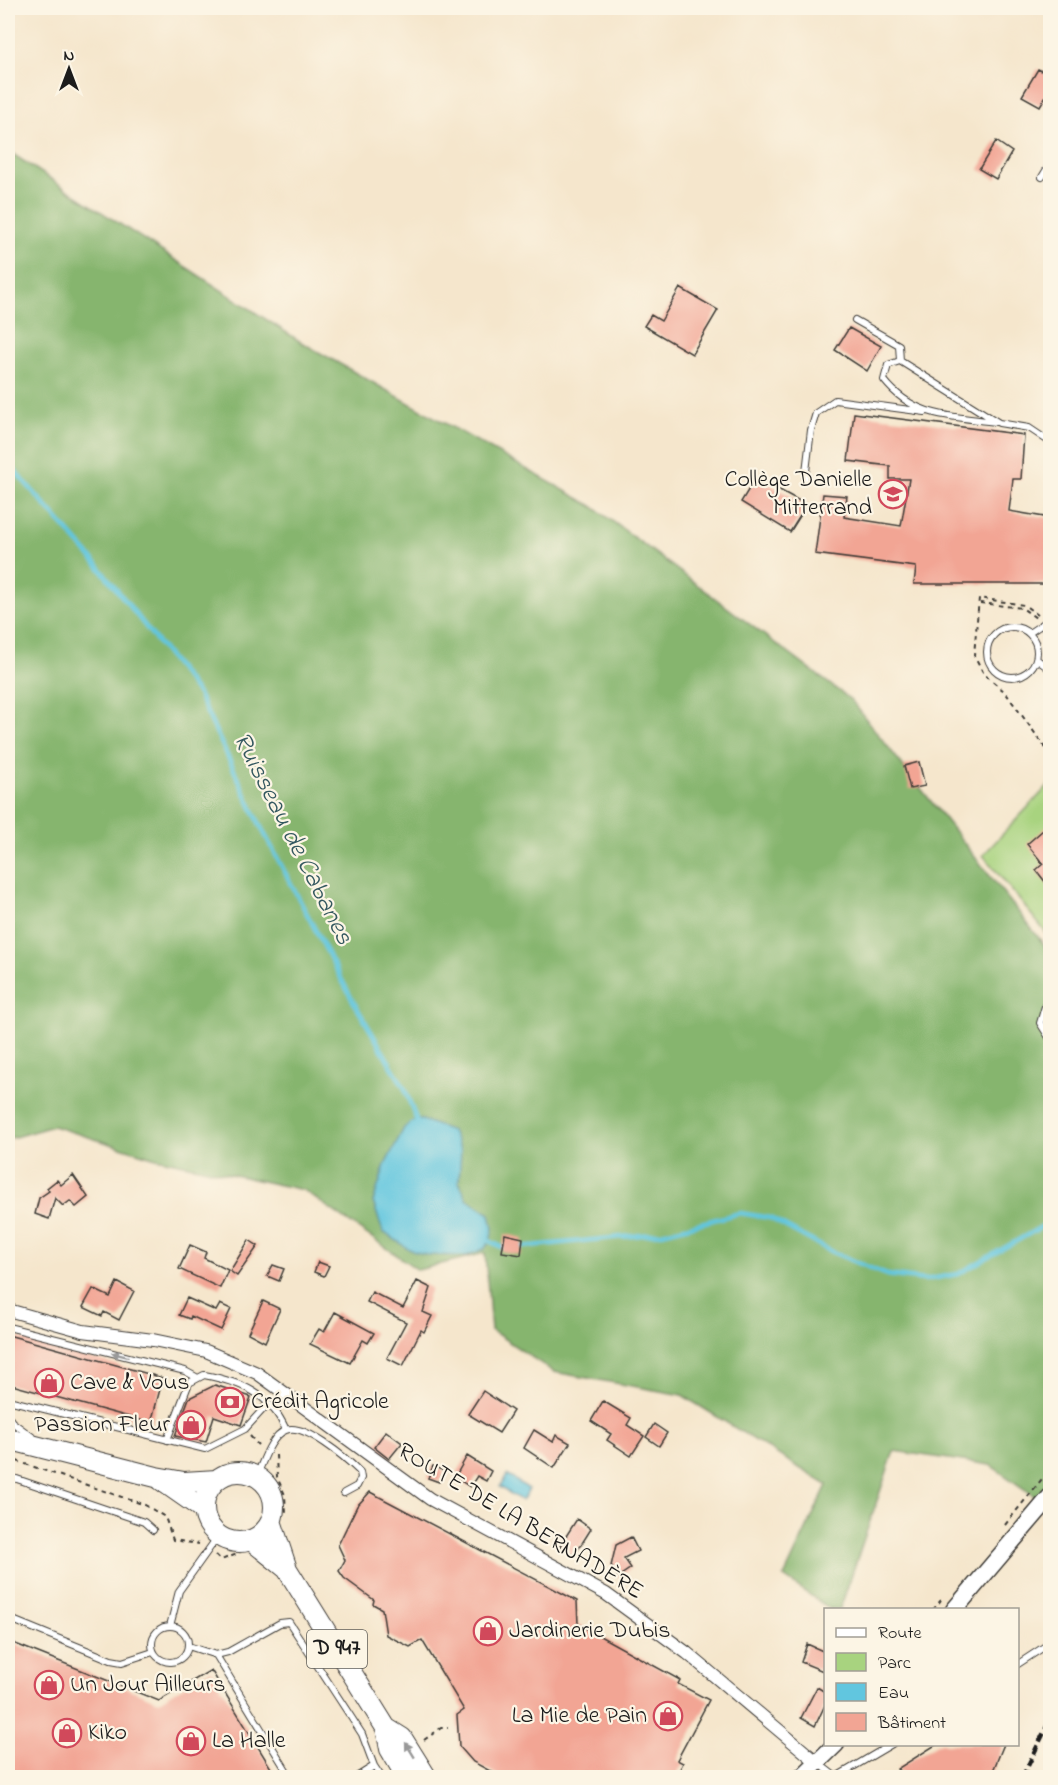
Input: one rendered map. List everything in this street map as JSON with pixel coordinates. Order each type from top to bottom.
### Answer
[{"type":"main road","points":[[8,1439],[184,1482],[217,1480],[236,1472],[256,1476],[270,1491],[278,1519],[249,1547],[229,1540],[215,1542],[204,1510],[205,1499],[217,1480]]},
{"type":"main road","points":[[156,1477],[204,1510]]},
{"type":"main road","points":[[956,1608],[1050,1497]]},
{"type":"main road","name":"D 947","points":[[278,1519],[287,1569],[386,1728],[390,1749],[407,1778]]},
{"type":"main road","name":"D 947","points":[[249,1547],[287,1569]]},
{"type":"main road","name":"D 947","points":[[386,1728],[402,1738],[427,1778]]},
{"type":"main road","points":[[801,1778],[834,1746]]},
{"type":"street","name":"ROUTE DE LA BERNADÈRE","points":[[8,1310],[82,1331],[153,1340],[206,1351],[257,1373],[430,1499],[606,1594],[687,1653],[818,1763]]},
{"type":"lane","points":[[1042,177],[1050,164]]},
{"type":"lane","points":[[855,320],[899,345],[900,362]]},
{"type":"lane","points":[[925,412],[895,394],[884,380],[888,365],[900,362],[999,423]]},
{"type":"lane","points":[[805,480],[811,430],[816,413],[835,400],[1029,428],[1050,442]]},
{"type":"lane","points":[[1029,633],[1046,622]]},
{"type":"lane","points":[[1014,627],[1029,633],[1034,641],[1036,659],[1025,673],[1008,676],[993,668],[988,660],[988,643],[999,630],[1014,627]]},
{"type":"lane","points":[[1036,659],[1050,669]]},
{"type":"lane","points":[[1050,990],[1040,1023],[1050,1039]]},
{"type":"lane","points":[[8,1327],[185,1371],[196,1377]]},
{"type":"lane","points":[[168,1440],[189,1383],[196,1377],[204,1375],[222,1378],[255,1390],[280,1416],[286,1430]]},
{"type":"lane","points":[[8,1400],[205,1449],[245,1429],[267,1405]]},
{"type":"lane","points":[[8,1416],[12,1422],[51,1449]]},
{"type":"lane","points":[[256,1476],[274,1442],[286,1430],[299,1429],[315,1437],[355,1467],[362,1476],[360,1483],[344,1492]]},
{"type":"lane","points":[[8,1476],[144,1522],[153,1530]]},
{"type":"lane","points":[[170,1626],[179,1591],[215,1542]]},
{"type":"lane","points":[[8,1618],[111,1660],[122,1662],[153,1652]]},
{"type":"lane","points":[[188,1646],[216,1655],[228,1652],[280,1623],[289,1622],[362,1734],[374,1766],[382,1778]]},
{"type":"lane","points":[[170,1626],[181,1630],[188,1640],[188,1646],[183,1657],[173,1662],[161,1660],[153,1652],[154,1634],[170,1626]]},
{"type":"lane","points":[[1019,1663],[1050,1643]]},
{"type":"lane","points":[[216,1655],[291,1778]]},
{"type":"lane","points":[[818,1763],[836,1777],[889,1746]]},
{"type":"lane","points":[[355,1778],[374,1766]]},
{"type":"path","points":[[1050,640],[1046,622],[1024,605],[979,598],[974,655],[984,674],[1005,692],[1050,754]]},
{"type":"path","points":[[980,603],[1022,608],[1046,622]]},
{"type":"path","points":[[277,1456],[277,1476],[286,1504],[278,1519]]},
{"type":"path","points":[[8,1458],[145,1505],[165,1516],[173,1540],[215,1542],[220,1560],[249,1547]]},
{"type":"green space","points":[[8,151],[301,342],[592,506],[851,700],[1050,952],[1050,1507],[990,1465],[894,1451],[840,1608],[829,1608],[784,1577],[827,1485],[682,1395],[554,1372],[491,1330],[485,1253],[418,1270],[303,1190],[156,1158],[53,1126],[8,1139]]},
{"type":"green space","points":[[1050,784],[1050,932],[1047,934],[983,855]]},
{"type":"water","points":[[417,1118],[452,1131],[461,1151],[459,1182],[467,1199],[490,1214],[493,1229],[490,1242],[484,1249],[466,1256],[428,1255],[412,1251],[383,1232],[373,1202],[385,1165],[404,1128]]},
{"type":"water","points":[[507,1475],[529,1489],[522,1501],[500,1487]]},
{"type":"building","points":[[1038,69],[1050,76],[1050,89],[1040,106],[1022,96]]},
{"type":"building","points":[[996,141],[1012,152],[996,179],[979,169]]},
{"type":"building","points":[[680,288],[718,310],[692,354],[644,326],[651,315],[661,321]]},
{"type":"building","points":[[849,328],[881,346],[867,371],[835,350]]},
{"type":"building","points":[[854,413],[1024,435],[1021,479],[1013,479],[1009,511],[1050,518],[1050,584],[914,584],[916,567],[815,554],[823,494],[847,496],[844,517],[901,526],[909,479],[890,479],[890,466],[848,461]]},
{"type":"building","points":[[756,477],[807,505],[790,532],[741,502]]},
{"type":"building","points":[[919,762],[925,786],[910,789],[904,766]]},
{"type":"building","points":[[1050,824],[1050,888],[1036,870],[1043,864],[1027,844]]},
{"type":"building","points":[[73,1175],[88,1197],[76,1207],[70,1201],[63,1206],[55,1198],[49,1219],[35,1214],[39,1198],[49,1191],[47,1188],[57,1180],[61,1185]]},
{"type":"building","points":[[505,1234],[523,1238],[521,1255],[502,1252]]},
{"type":"building","points":[[249,1240],[258,1246],[237,1276],[230,1271]]},
{"type":"building","points":[[190,1245],[206,1252],[204,1258],[228,1270],[220,1288],[179,1269]]},
{"type":"building","points":[[318,1262],[329,1266],[324,1276],[314,1272]]},
{"type":"building","points":[[273,1265],[284,1269],[279,1281],[267,1276]]},
{"type":"building","points":[[417,1281],[431,1288],[423,1312],[432,1316],[424,1332],[421,1330],[403,1366],[387,1358],[406,1322],[367,1302],[372,1292],[403,1308]]},
{"type":"building","points":[[117,1282],[134,1291],[119,1320],[104,1312],[102,1316],[83,1307],[93,1289],[110,1297]]},
{"type":"building","points":[[187,1298],[216,1311],[220,1304],[231,1309],[221,1330],[191,1316],[190,1319],[179,1315]]},
{"type":"building","points":[[263,1301],[280,1309],[265,1342],[248,1333]]},
{"type":"building","points":[[335,1312],[374,1333],[368,1343],[363,1340],[350,1363],[310,1344],[319,1329],[324,1332]]},
{"type":"building","points":[[8,1335],[163,1378],[151,1423],[8,1384]]},
{"type":"building","points":[[215,1385],[251,1397],[241,1425],[214,1416],[206,1442],[175,1436],[189,1398]]},
{"type":"building","points":[[483,1391],[513,1411],[499,1433],[468,1414]]},
{"type":"building","points":[[603,1401],[631,1418],[627,1425],[644,1436],[631,1456],[607,1440],[611,1434],[591,1421]]},
{"type":"building","points":[[654,1424],[667,1433],[659,1446],[646,1437]]},
{"type":"building","points":[[534,1430],[553,1442],[556,1435],[570,1443],[554,1468],[524,1448]]},
{"type":"building","points":[[386,1431],[402,1443],[389,1459],[374,1447]]},
{"type":"building","points":[[467,1456],[491,1471],[486,1481],[477,1476],[470,1487],[455,1477]]},
{"type":"building","points":[[433,1466],[444,1471],[439,1482],[428,1478]]},
{"type":"building","name":"Jardinerie Dubis","points":[[370,1492],[577,1601],[578,1624],[680,1680],[678,1684],[709,1700],[677,1760],[683,1763],[675,1778],[503,1778],[473,1762],[459,1746],[457,1715],[464,1710],[422,1640],[410,1647],[386,1635],[382,1609],[373,1604],[374,1600],[344,1578],[339,1571],[345,1560],[338,1545],[357,1506]]},
{"type":"building","points":[[577,1519],[591,1529],[574,1556],[559,1547]]},
{"type":"building","points":[[631,1537],[638,1551],[624,1558],[631,1568],[618,1577],[611,1566],[616,1545]]},
{"type":"building","points":[[8,1641],[159,1701],[211,1670],[277,1778],[8,1778]]},
{"type":"building","points":[[807,1644],[824,1652],[823,1671],[801,1662]]},
{"type":"building","points":[[817,1687],[824,1691],[824,1707],[815,1726],[801,1718]]},
{"type":"building","points":[[934,1746],[1003,1746],[990,1778],[908,1778],[897,1769]]},
{"type":"waterway","name":"Ruisseau de Cabanes","points":[[8,463],[96,563],[198,694],[261,827],[353,1001],[404,1087],[418,1124]]},
{"type":"waterway","name":"Ruisseau de Cabanes","points":[[522,1247],[662,1233],[740,1213],[770,1218],[832,1252],[887,1275],[925,1280],[958,1274],[1050,1222]]},
{"type":"waterway","name":"Ruisseau de Cabanes","points":[[486,1239],[503,1248]]},
{"type":"railway","points":[[1022,1778],[1050,1720]]},
{"type":"place","name":"Collège Danielle Mitterrand","points":[[893,494]]},
{"type":"place","name":"Cave & Vous","points":[[49,1383]]},
{"type":"place","name":"Crédit Agricole","points":[[230,1402]]},
{"type":"place","name":"Passion Fleur","points":[[191,1425]]},
{"type":"place","name":"Jardinerie Dubis","points":[[488,1631]]},
{"type":"place","name":"Un Jour Ailleurs","points":[[49,1685]]},
{"type":"place","name":"La Mie de Pain","points":[[668,1716]]},
{"type":"place","name":"Kiko","points":[[67,1733]]},
{"type":"place","name":"La Halle","points":[[191,1741]]}]
